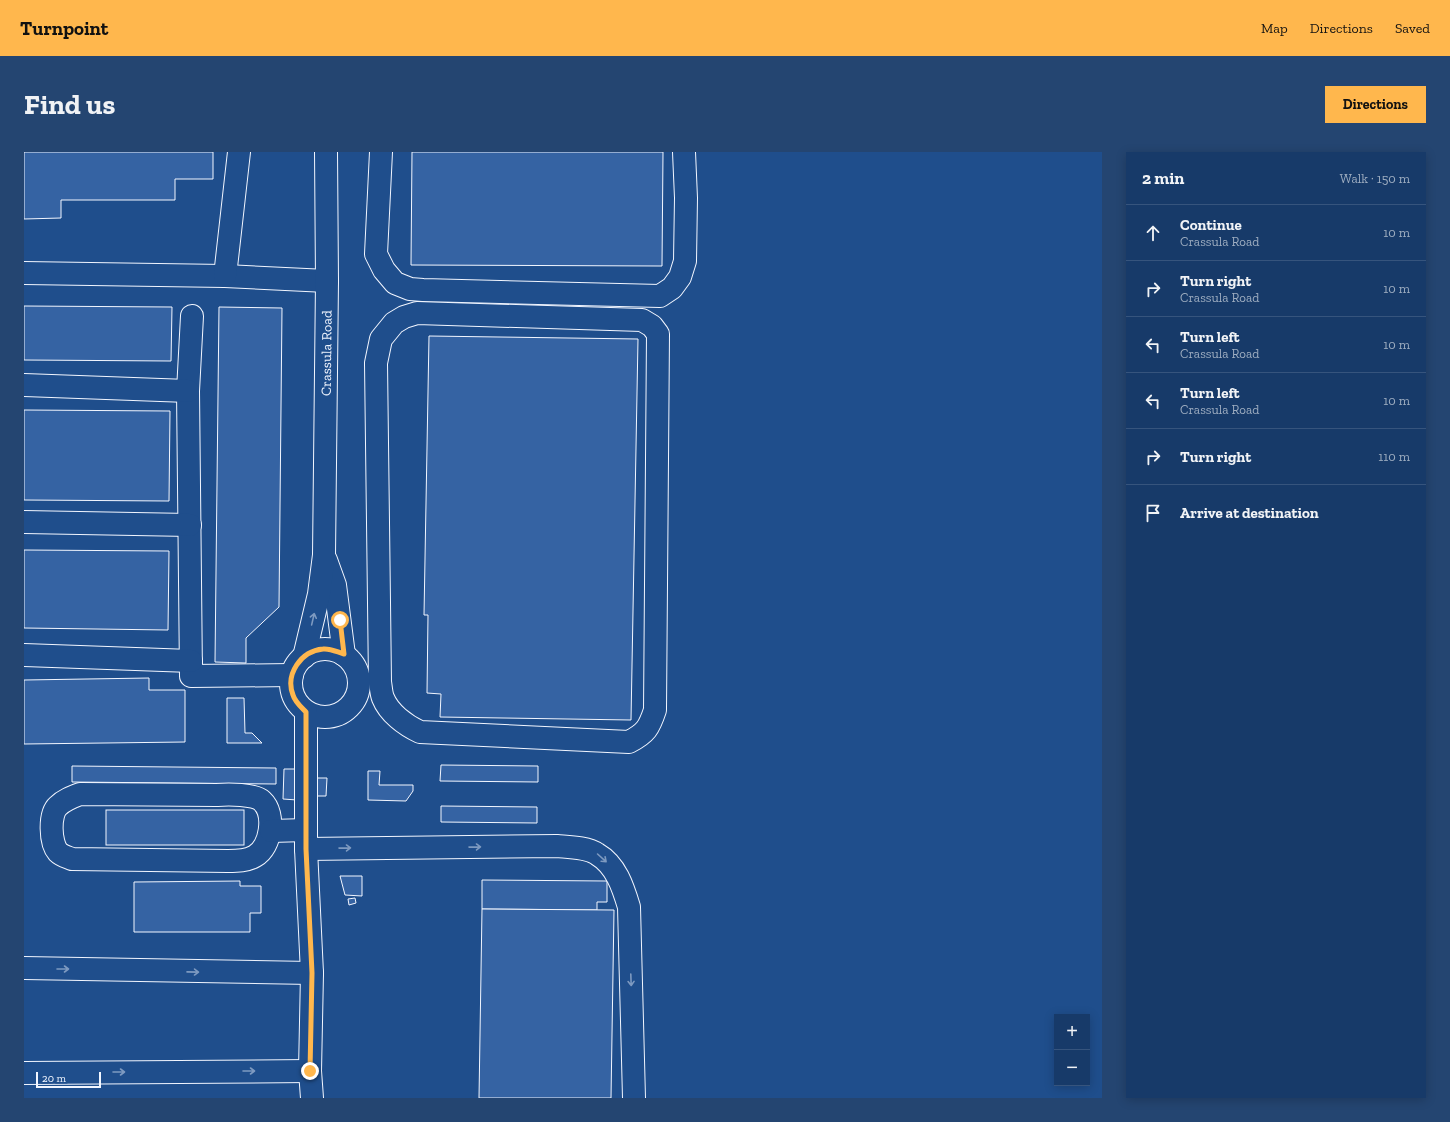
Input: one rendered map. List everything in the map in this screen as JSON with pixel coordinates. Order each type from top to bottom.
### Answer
[{"type":"lane","points":[[225,276],[239,152]]},
{"type":"lane","name":"Crassula Road","points":[[292,674],[296,665],[304,657],[319,594],[324,555],[327,281],[326,152]]},
{"type":"lane","points":[[381,152],[376,254],[384,270],[395,283],[410,289],[423,290],[660,296],[672,288],[680,277],[685,261],[686,198],[684,152]]},
{"type":"lane","points":[[24,273],[225,276],[327,281]]},
{"type":"lane","points":[[192,316],[188,391],[191,676],[292,674],[291,685],[293,696],[298,705],[306,712],[316,717],[327,718],[338,716],[347,710],[354,702],[358,693],[370,682],[376,363],[381,339],[394,324],[404,317],[417,313],[642,320],[652,326],[658,334],[656,710],[651,723],[641,736],[629,742],[617,742],[420,732],[408,726],[392,712],[370,682],[357,671],[352,662],[344,654],[334,650],[324,649],[313,651],[304,657]]},
{"type":"lane","points":[[24,384],[188,391]]},
{"type":"lane","points":[[24,522],[190,526]]},
{"type":"lane","name":"Crassula Road","points":[[324,555],[335,585],[344,654]]},
{"type":"lane","points":[[24,655],[191,661]]},
{"type":"lane","points":[[306,712],[306,840],[312,973],[310,1071],[312,1098]]},
{"type":"lane","points":[[80,794],[226,794],[252,796],[262,801],[268,810],[271,831],[265,846],[257,855],[248,860],[228,861],[72,859],[61,856],[57,851],[52,832],[53,813],[57,806],[65,800],[80,794]]},
{"type":"lane","points":[[271,831],[306,840],[557,846],[577,848],[596,853],[618,876],[624,889],[629,907],[634,1098]]},
{"type":"lane","points":[[24,968],[312,973]]},
{"type":"lane","points":[[24,1072],[310,1071]]},
{"type":"building","points":[[24,152],[213,152],[213,179],[175,179],[175,200],[61,200],[61,218],[24,219]]},
{"type":"building","points":[[412,152],[663,152],[662,266],[411,265]]},
{"type":"building","points":[[24,306],[172,307],[171,361],[24,360]]},
{"type":"building","points":[[219,307],[282,308],[279,607],[246,638],[246,663],[215,662]]},
{"type":"building","points":[[429,336],[638,339],[631,720],[440,717],[441,694],[427,693],[428,615],[424,615]]},
{"type":"building","points":[[24,410],[170,411],[169,501],[24,500]]},
{"type":"building","points":[[24,550],[169,551],[168,630],[24,628]]},
{"type":"building","points":[[149,678],[149,690],[185,690],[185,742],[24,744],[24,680]]},
{"type":"building","points":[[227,698],[244,698],[245,733],[252,733],[262,743],[227,743]]},
{"type":"building","points":[[441,765],[538,766],[538,782],[440,781]]},
{"type":"building","points":[[72,766],[276,768],[276,784],[72,782]]},
{"type":"building","points":[[284,769],[298,769],[297,800],[283,799]]},
{"type":"building","points":[[368,771],[380,771],[379,785],[413,785],[413,791],[406,801],[368,800]]},
{"type":"building","points":[[317,778],[327,778],[326,796],[317,796]]},
{"type":"building","points":[[441,806],[537,807],[537,823],[441,822]]},
{"type":"building","points":[[106,810],[244,810],[244,845],[106,845]]},
{"type":"building","points":[[340,876],[362,876],[362,896],[345,895]]},
{"type":"building","points":[[482,880],[607,881],[607,902],[597,902],[597,910],[482,909]]},
{"type":"building","points":[[240,881],[240,886],[261,886],[261,913],[250,913],[250,932],[134,932],[134,882]]},
{"type":"building","points":[[355,898],[356,903],[349,905],[348,899]]},
{"type":"building","points":[[482,909],[614,910],[611,1098],[479,1098]]},
{"type":"route","points":[[310,1071],[312,973],[306,849],[306,712],[298,705],[293,696],[291,685],[292,674],[296,665],[313,651],[324,649],[334,650],[344,654],[340,620]]}]
